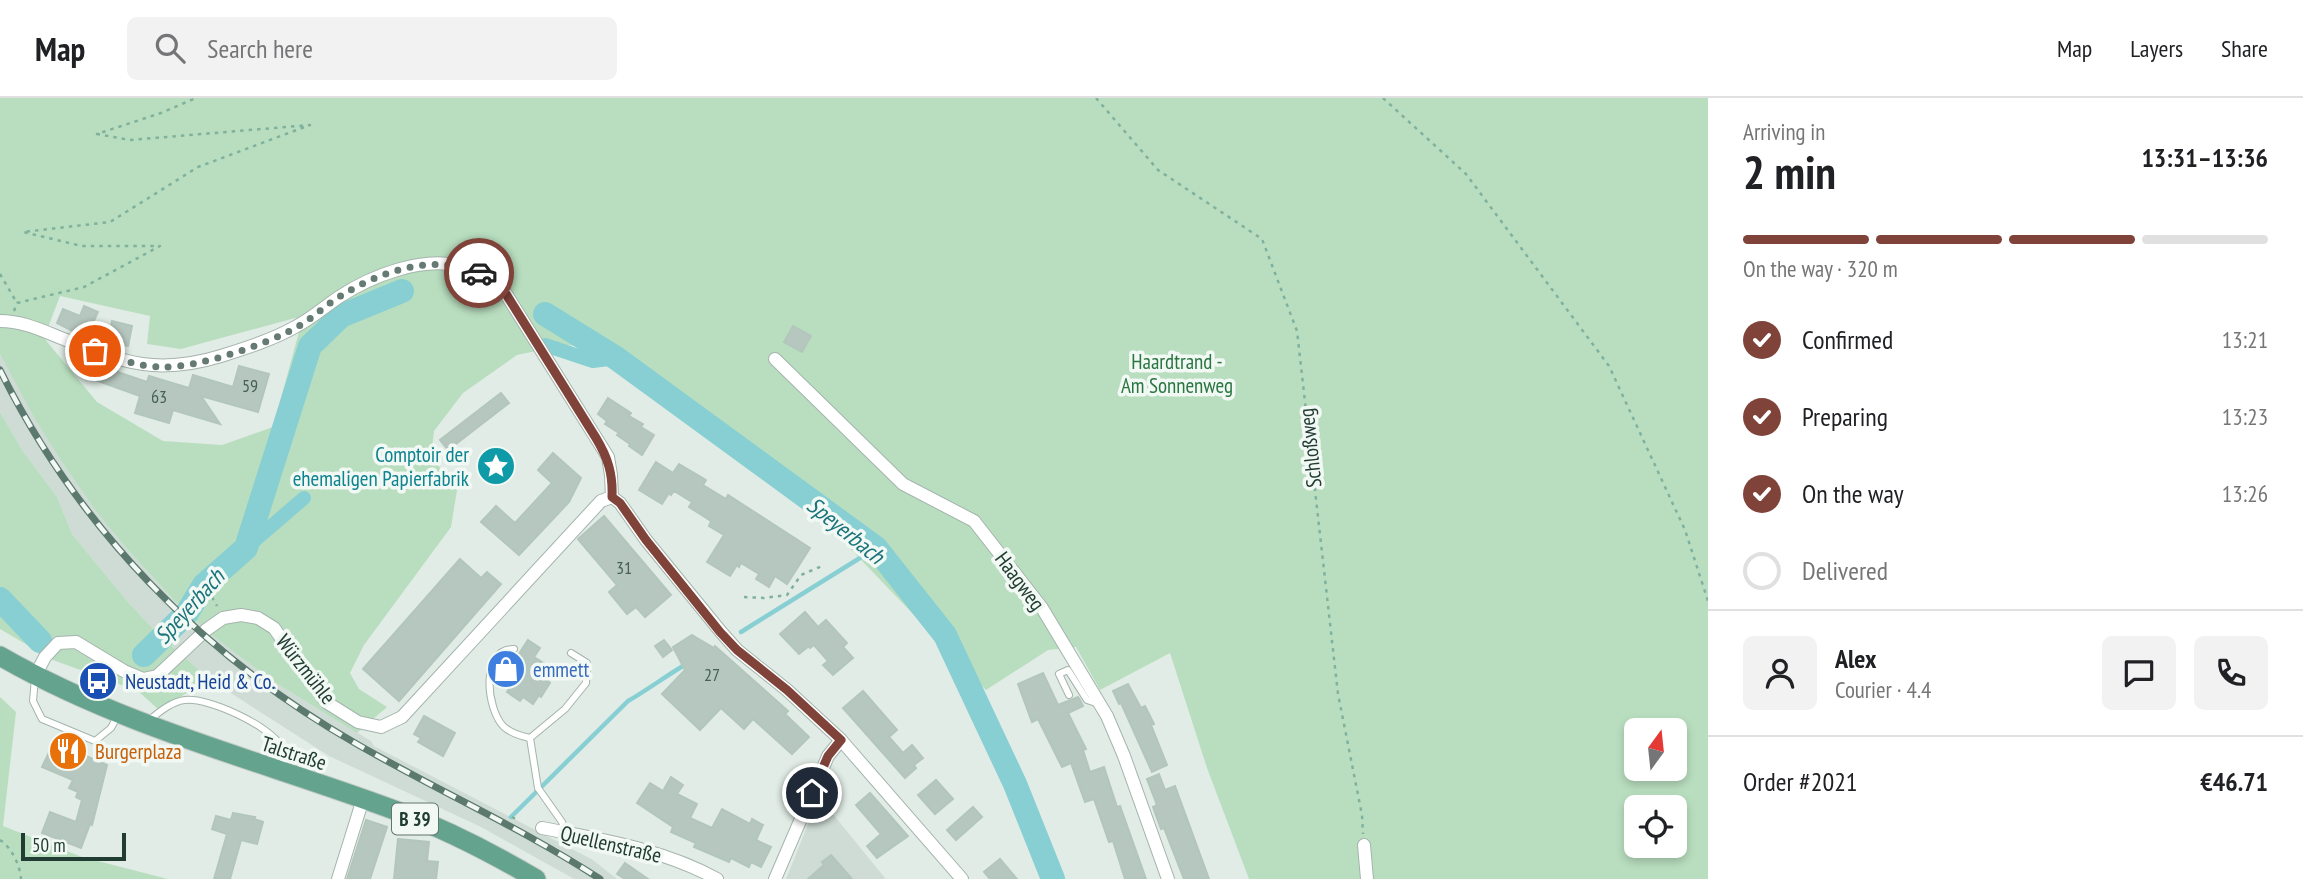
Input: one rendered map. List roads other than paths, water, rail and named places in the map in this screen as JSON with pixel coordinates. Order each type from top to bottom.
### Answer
[{"type":"main road","name":"B 39","points":[[8,660],[35,676]]},
{"type":"main road","name":"Talstraße","points":[[35,676],[118,715],[363,799],[427,824],[535,879]]},
{"type":"street","points":[[6,321],[121,359],[161,367],[219,357],[279,336],[299,326],[341,295],[369,281],[419,265],[457,265],[484,276],[506,294],[608,457],[612,497],[620,503],[646,540],[720,632],[737,650],[787,690],[841,740],[962,879]]},
{"type":"street","name":"Haagweg","points":[[775,359],[903,484],[974,521],[1042,608],[1101,705],[1124,756],[1168,879]]},
{"type":"street","name":"Würzmühle","points":[[35,676],[45,657],[58,643],[76,642],[124,671],[143,679],[157,676],[214,624],[223,618],[241,615],[258,618],[274,628],[326,702],[358,722],[381,727],[402,717],[601,502],[612,497]]},
{"type":"street","points":[[775,879],[828,756],[841,740]]},
{"type":"street","points":[[338,879],[363,799]]},
{"type":"street","name":"Quellenstraße","points":[[542,828],[650,851],[677,860],[717,879]]},
{"type":"street","points":[[1364,845],[1367,879]]},
{"type":"lane","points":[[514,649],[499,653],[489,678],[490,696],[496,716],[504,727],[530,738]]},
{"type":"lane","points":[[530,738],[565,709],[586,683],[587,663],[571,653]]},
{"type":"lane","points":[[1069,695],[1059,674],[1068,670],[1087,700],[1101,705]]},
{"type":"lane","points":[[35,676],[33,701],[43,719],[95,741],[111,728],[118,715]]},
{"type":"lane","points":[[143,724],[181,700],[201,700],[272,735],[282,748],[283,773]]},
{"type":"lane","points":[[530,738],[538,788],[562,822],[566,833]]},
{"type":"waterway","name":"Speyerbach","points":[[144,655],[187,613],[204,585],[246,548],[310,346],[341,316],[402,291]]},
{"type":"waterway","name":"Speyerbach","points":[[545,314],[616,358],[876,548],[945,635],[1015,784],[1053,879]]},
{"type":"waterway","points":[[545,345],[593,361],[616,358]]},
{"type":"waterway","points":[[246,548],[304,498]]},
{"type":"waterway","points":[[741,632],[876,548]]},
{"type":"waterway","name":"Speyerbach","points":[[0,599],[40,641]]},
{"type":"waterway","points":[[511,817],[628,701],[688,663]]},
{"type":"railway","points":[[0,370],[31,428],[67,483],[107,535],[150,583],[196,628],[246,670],[355,743],[540,843],[600,879]]},
{"type":"place","name":"Comptoir der ehemaligen Papierfabrik","points":[[496,466]]},
{"type":"place","name":"emmett","points":[[506,669]]},
{"type":"place","name":"Neustadt, Heid & Co.","points":[[98,681]]},
{"type":"place","name":"Burgerplaza","points":[[68,751]]},
{"type":"park label","name":"Haardtrand - Am Sonnenweg","points":[[1177,373]]}]
